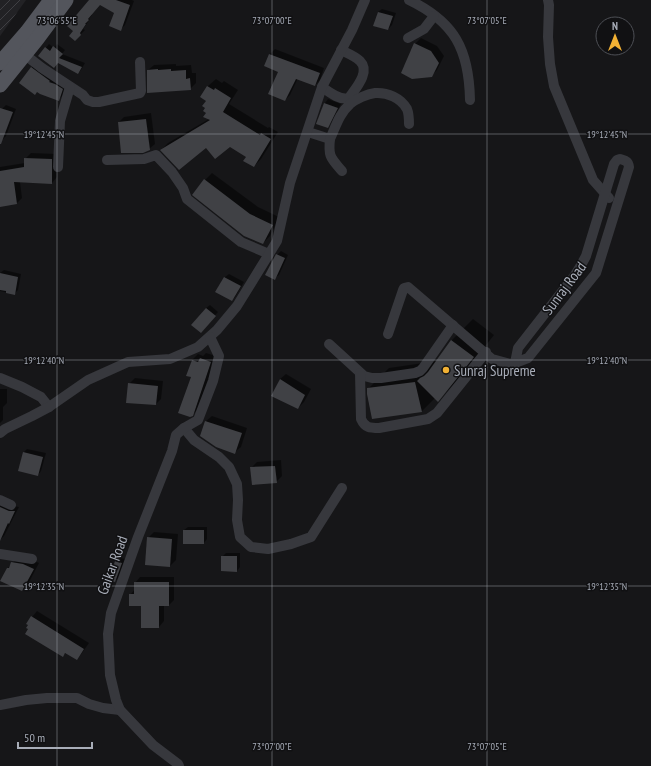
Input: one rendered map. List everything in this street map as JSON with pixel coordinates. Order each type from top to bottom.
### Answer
[{"type":"main road","points":[[0,63],[27,32],[51,0]]},
{"type":"main road","points":[[0,85],[66,0]]},
{"type":"street","points":[[0,433],[49,407],[88,380],[128,362],[170,359],[198,347],[217,330],[237,306],[277,241],[290,183],[322,87],[352,30],[365,0]]},
{"type":"street","points":[[409,0],[419,5],[446,25],[456,38],[462,49],[466,62],[470,82],[470,100]]},
{"type":"street","points":[[548,0],[548,37],[550,64],[554,86],[594,180],[617,206]]},
{"type":"street","points":[[408,38],[424,29],[434,16]]},
{"type":"street","points":[[322,87],[345,99],[349,98],[363,77],[364,69],[362,64],[356,58],[341,50]]},
{"type":"street","points":[[24,54],[87,100],[93,102],[140,93],[140,62]]},
{"type":"street","points":[[58,167],[60,121],[70,87]]},
{"type":"street","points":[[342,171],[330,154],[330,139],[342,113],[351,104],[361,97],[375,93],[387,94],[402,102],[409,116],[409,124]]},
{"type":"street","points":[[308,132],[330,139]]},
{"type":"street","points":[[107,160],[144,159],[156,155],[172,172],[183,188],[188,199],[241,242],[269,254]]},
{"type":"street","name":"Sunraj Road","points":[[515,363],[528,358],[596,273],[629,167],[627,161],[620,159],[614,164],[605,194]]},
{"type":"street","points":[[388,334],[403,290],[404,288],[408,287],[486,352],[492,359],[510,364],[515,363],[518,348],[583,263],[605,194]]},
{"type":"street","points":[[586,256],[600,261]]},
{"type":"street","points":[[575,275],[588,284]]},
{"type":"street","points":[[329,344],[364,376],[381,378],[415,373],[423,368],[453,325]]},
{"type":"street","points":[[210,337],[219,356],[213,381],[198,420],[184,428],[194,440],[220,457],[229,466],[237,484],[237,520],[240,537],[251,547],[268,549],[311,538],[342,488]]},
{"type":"street","points":[[360,373],[361,419],[363,424],[367,427],[379,428],[428,419],[437,413],[486,352]]},
{"type":"street","points":[[0,378],[41,397],[49,407]]},
{"type":"street","name":"Gaikar Road","points":[[120,710],[110,675],[108,634],[111,612],[138,537],[172,451],[176,435],[184,428]]},
{"type":"street","points":[[0,500],[11,505]]},
{"type":"street","points":[[0,554],[32,559]]},
{"type":"street","points":[[0,705],[47,698],[77,698],[89,704],[103,708],[120,710],[153,745],[179,766]]},
{"type":"shaded area","points":[[0,0],[26,0],[0,36]]},
{"type":"building","points":[[89,0],[116,0],[130,5],[121,31],[109,26],[114,13],[100,5],[88,19],[89,20],[80,33],[81,35],[75,41],[69,36],[73,31],[67,26]]},
{"type":"building","points":[[378,12],[393,16],[388,30],[373,26]]},
{"type":"building","points":[[414,43],[431,51],[439,63],[432,77],[412,79],[401,73]]},
{"type":"building","points":[[53,46],[63,54],[59,58],[82,67],[78,74],[58,63],[54,68],[38,56],[45,47],[50,51]]},
{"type":"building","points":[[269,54],[320,73],[315,86],[296,79],[285,101],[268,94],[278,72],[264,66]]},
{"type":"building","points":[[31,67],[50,81],[49,82],[63,89],[59,101],[37,92],[35,95],[19,83]]},
{"type":"building","points":[[171,69],[171,71],[186,70],[186,79],[190,78],[191,90],[147,93],[147,70]]},
{"type":"building","points":[[207,86],[214,90],[215,88],[231,98],[223,112],[260,135],[261,133],[271,139],[254,167],[243,161],[246,157],[230,147],[215,159],[206,148],[179,170],[160,150],[210,120],[203,117],[206,113],[203,111],[205,108],[202,106],[206,101],[200,97]]},
{"type":"building","points":[[324,103],[338,108],[328,128],[316,124]]},
{"type":"building","points":[[0,108],[13,112],[1,144],[0,144]]},
{"type":"building","points":[[146,119],[150,150],[143,153],[121,153],[118,122]]},
{"type":"building","points":[[24,158],[52,159],[52,184],[14,182],[17,204],[0,207],[0,171],[24,167]]},
{"type":"building","points":[[204,179],[250,214],[273,225],[263,244],[244,236],[192,195]]},
{"type":"building","points":[[276,254],[285,258],[275,280],[265,275]]},
{"type":"building","points":[[0,273],[18,277],[15,295],[0,290]]},
{"type":"building","points":[[224,277],[241,286],[232,301],[215,292]]},
{"type":"building","points":[[206,308],[216,316],[201,333],[191,325]]},
{"type":"building","points":[[451,340],[474,357],[438,402],[417,381],[428,372]]},
{"type":"building","points":[[200,358],[211,362],[193,416],[190,417],[178,413],[191,377],[186,376],[192,360],[198,362]]},
{"type":"building","points":[[280,379],[305,395],[298,409],[271,396]]},
{"type":"building","points":[[415,382],[422,412],[372,419],[367,388]]},
{"type":"building","points":[[128,383],[158,386],[156,405],[126,403]]},
{"type":"building","points":[[205,421],[242,433],[235,454],[216,447],[200,436]]},
{"type":"building","points":[[23,452],[43,457],[38,476],[18,471]]},
{"type":"building","points":[[275,466],[277,483],[252,485],[250,467]]},
{"type":"building","points":[[0,507],[9,511],[15,511],[0,541]]},
{"type":"building","points":[[183,530],[204,530],[204,544],[183,544]]},
{"type":"building","points":[[147,537],[172,539],[170,567],[145,565]]},
{"type":"building","points":[[221,556],[237,556],[237,572],[221,571]]},
{"type":"building","points":[[115,561],[122,563],[115,582],[109,580]]},
{"type":"building","points":[[11,562],[23,564],[34,569],[22,591],[0,581],[7,568],[9,568]]},
{"type":"building","points":[[134,582],[169,582],[169,606],[159,606],[159,628],[141,628],[141,606],[129,606],[129,594],[134,594]]},
{"type":"building","points":[[31,616],[84,649],[77,660],[65,653],[63,657],[25,634],[28,629],[26,628],[28,625],[26,624]]},
{"type":"place","name":"Sunraj Supreme","points":[[446,370]]}]
